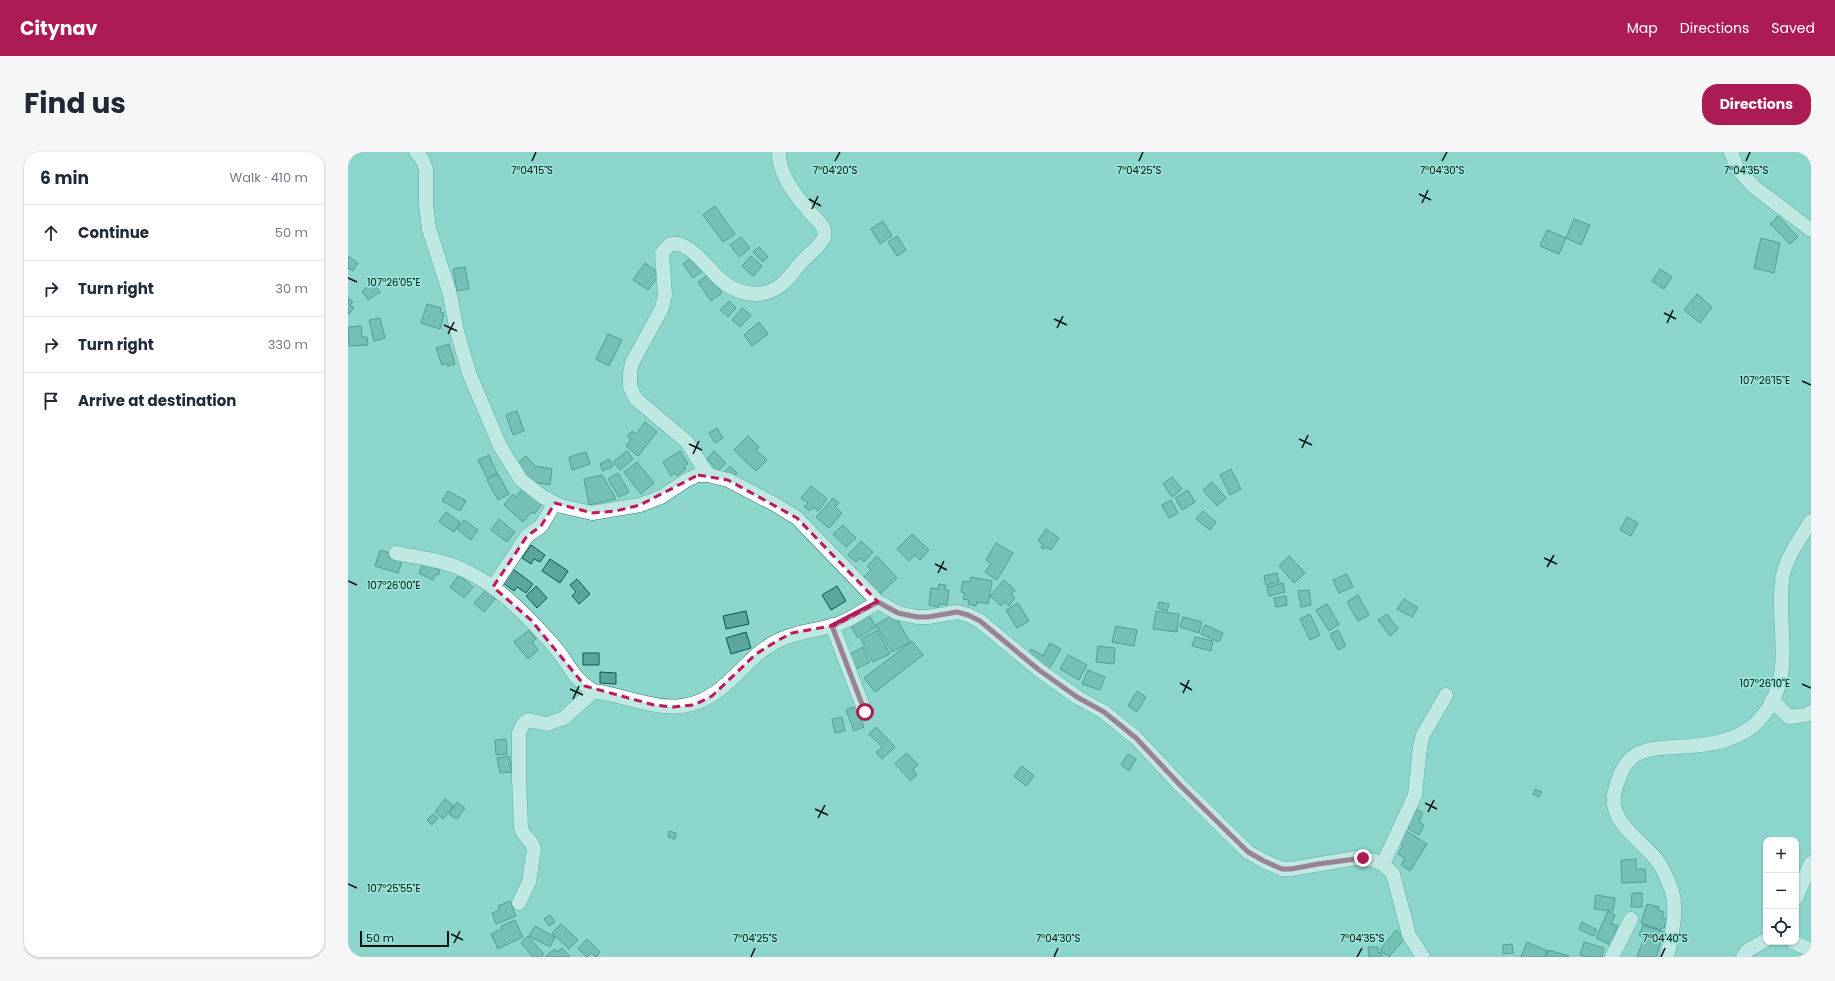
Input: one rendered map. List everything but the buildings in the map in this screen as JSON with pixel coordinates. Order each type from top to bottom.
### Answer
[{"type":"street","points":[[416,152],[426,169],[426,205],[429,229],[450,294],[457,331],[469,373],[500,446],[514,471],[532,490],[556,503],[592,513],[640,506],[673,490],[687,480],[698,475],[708,475],[734,483],[776,505],[797,518],[878,602],[898,613],[917,617],[928,617],[957,612],[968,615],[980,621],[1039,670],[1077,697],[1104,712],[1136,738],[1180,785],[1248,852],[1282,869],[1301,868],[1356,858],[1372,860],[1383,864],[1393,874],[1409,935],[1423,957]]},
{"type":"street","points":[[708,475],[687,442],[636,399],[630,387],[632,363],[662,308],[665,295],[662,253],[668,245],[675,243],[692,252],[722,281],[733,288],[747,294],[759,294],[768,293],[784,284],[804,258],[817,248],[824,238],[825,232],[822,226],[787,182],[778,158],[778,152]]},
{"type":"street","points":[[1730,152],[1737,168],[1754,187],[1811,230]]},
{"type":"street","points":[[493,587],[527,536],[541,526],[556,503]]},
{"type":"street","points":[[1667,957],[1672,929],[1672,892],[1659,864],[1643,848],[1616,814],[1614,795],[1622,771],[1634,756],[1655,748],[1698,746],[1732,739],[1749,729],[1761,718],[1772,700],[1781,679],[1784,656],[1782,580],[1790,558],[1811,522]]},
{"type":"street","points":[[396,553],[442,562],[476,576],[493,587],[531,620],[558,651],[576,678],[585,686],[594,690],[654,705],[673,707],[694,705],[712,696],[727,684],[756,654],[792,633],[832,626],[878,602]]},
{"type":"street","points":[[832,626],[865,712]]},
{"type":"street","points":[[519,902],[529,882],[534,849],[533,844],[523,835],[521,828],[519,778],[521,728],[528,720],[547,724],[564,718],[594,690]]},
{"type":"street","points":[[1383,864],[1416,794],[1420,747],[1423,735],[1446,695]]},
{"type":"street","points":[[1772,700],[1789,717],[1806,715],[1811,712]]},
{"type":"street","points":[[1799,891],[1811,863]]},
{"type":"street","points":[[1612,957],[1631,918]]},
{"type":"street","points":[[1743,957],[1748,950],[1763,942]]},
{"type":"street","points":[[1799,945],[1811,950]]},
{"type":"highlighted area","points":[[698,475],[728,480],[797,518],[878,602],[836,625],[792,633],[775,642],[756,654],[712,696],[694,705],[673,707],[654,705],[585,686],[531,620],[493,587],[527,536],[541,526],[555,503],[592,513],[616,511],[640,505]]},
{"type":"route","points":[[865,712],[832,626],[878,602],[898,613],[917,617],[928,617],[957,612],[968,615],[980,621],[992,630],[1039,670],[1077,697],[1104,712],[1136,738],[1180,785],[1248,852],[1282,869],[1301,868],[1318,864],[1363,858]]}]
